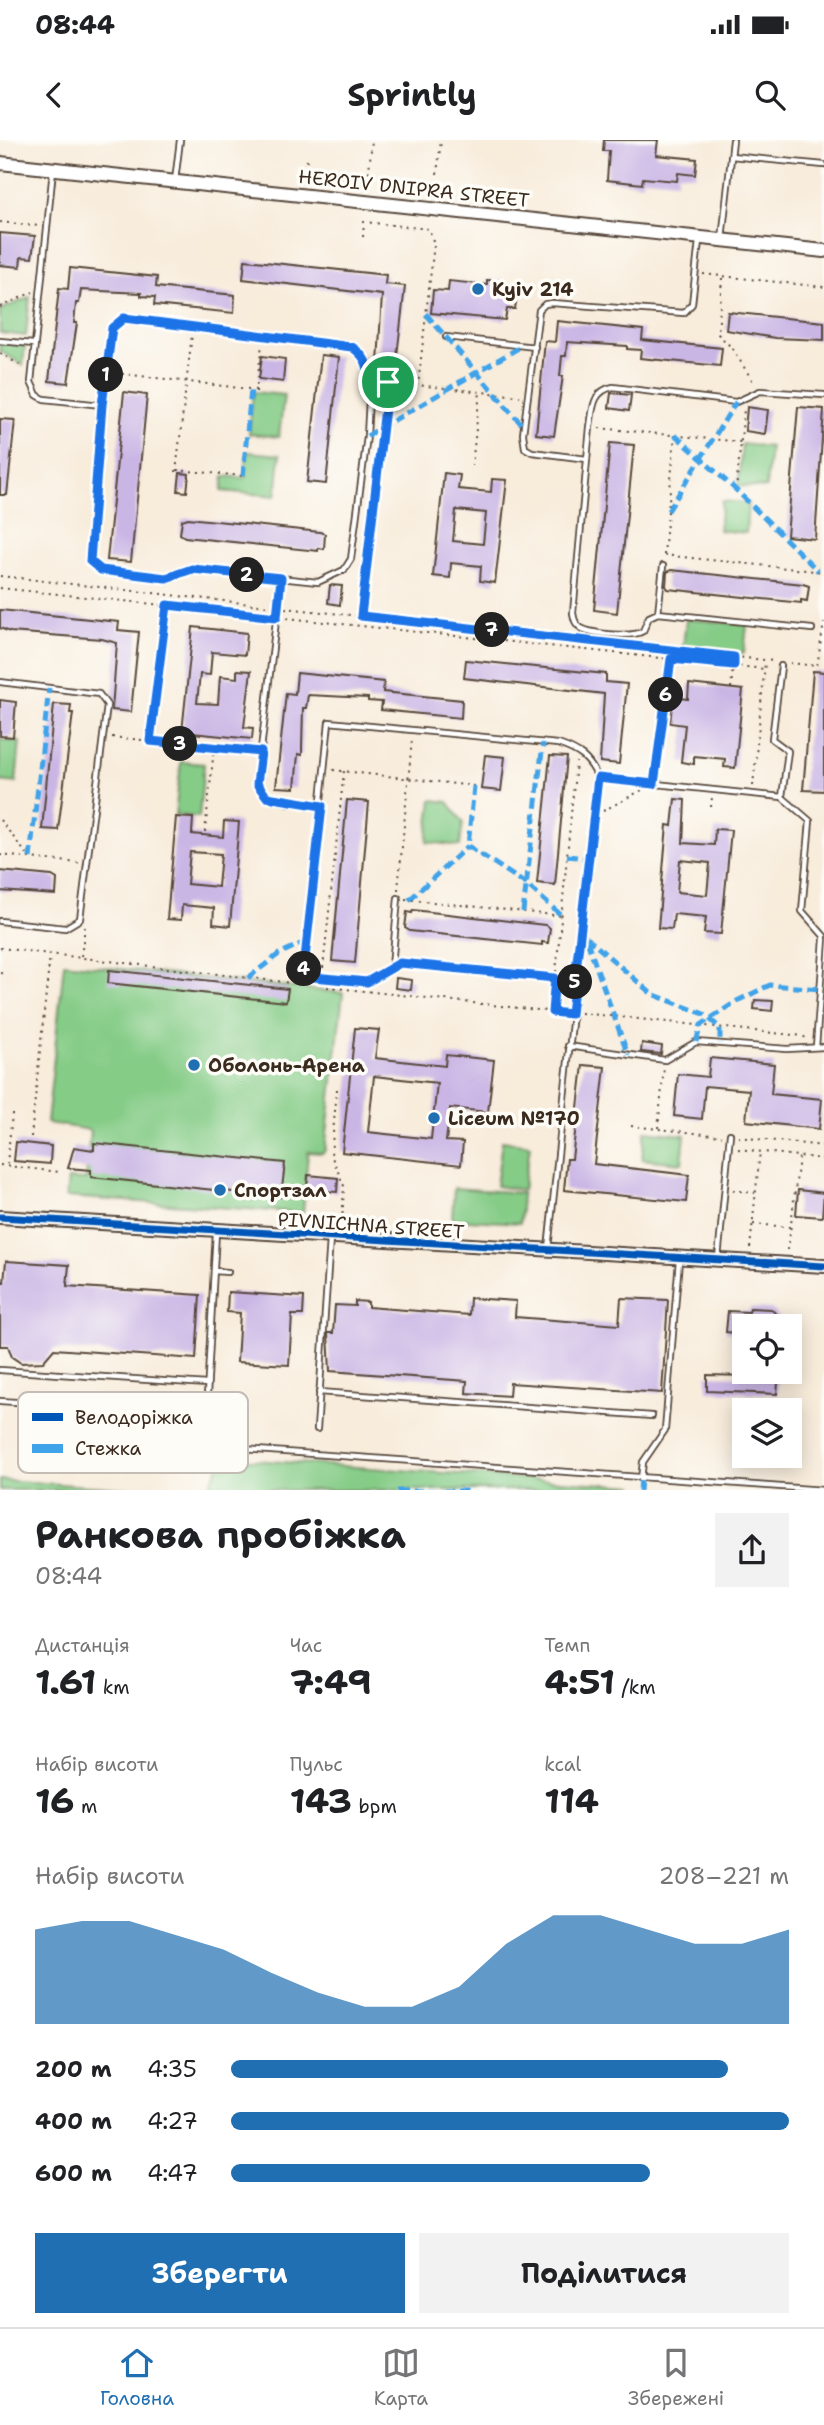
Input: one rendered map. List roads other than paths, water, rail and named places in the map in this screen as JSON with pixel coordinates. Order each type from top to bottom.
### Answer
[{"type":"main road","name":"HEROIV DNIPRA STREET","points":[[0,163],[824,251]]},
{"type":"main road","name":"PIVNICHNA STREET","points":[[0,1217],[548,1252],[824,1266]]},
{"type":"lane","points":[[175,182],[180,140]]},
{"type":"lane","points":[[722,240],[733,140]]},
{"type":"lane","points":[[731,156],[824,165]]},
{"type":"lane","points":[[53,169],[34,344],[33,389],[44,399],[102,405]]},
{"type":"lane","points":[[587,459],[532,452],[525,448],[523,434],[539,310],[545,304],[684,313],[692,304],[699,237]]},
{"type":"lane","points":[[124,318],[352,347],[362,354],[368,365],[370,380],[367,436],[351,559],[344,570],[318,582],[192,569],[166,578],[101,570],[95,566],[88,554],[102,405],[112,328],[124,318]]},
{"type":"lane","points":[[446,337],[535,347]]},
{"type":"lane","points":[[0,341],[34,344]]},
{"type":"lane","points":[[811,629],[658,613],[649,617],[643,631],[633,636],[587,630],[574,619],[590,427],[596,396],[606,388],[736,401],[760,391],[824,395]]},
{"type":"lane","points":[[658,613],[663,566]]},
{"type":"lane","points":[[281,578],[257,784],[267,797],[322,806]]},
{"type":"lane","points":[[780,666],[772,738],[788,751],[782,797]]},
{"type":"lane","points":[[0,682],[103,696],[107,705],[80,919],[65,928],[0,921]]},
{"type":"lane","points":[[548,1252],[598,778],[592,764],[577,750],[558,744],[329,722],[303,976],[367,982],[377,979],[392,966],[400,963],[575,981]]},
{"type":"lane","points":[[598,778],[782,797],[810,821],[802,911],[824,938],[816,1047]]},
{"type":"lane","points":[[392,966],[398,898]]},
{"type":"lane","points":[[568,1046],[665,1060],[696,1042],[787,1049],[824,1047]]},
{"type":"lane","points":[[718,1261],[730,1134]]},
{"type":"lane","points":[[207,1392],[216,1231]]},
{"type":"lane","points":[[317,1429],[325,1279],[331,1238]]},
{"type":"lane","points":[[641,1479],[643,1462],[666,1430],[679,1258]]},
{"type":"lane","points":[[214,1271],[228,1272]]},
{"type":"lane","points":[[0,1370],[207,1384]]},
{"type":"lane","points":[[319,1392],[652,1416]]},
{"type":"lane","points":[[0,1401],[18,1402]]},
{"type":"lane","points":[[248,1450],[824,1490]]},
{"type":"place","name":"Kyiv 214","points":[[478,289]]},
{"type":"place","name":"Оболонь-Арена","points":[[194,1065]]},
{"type":"place","name":"Liceum №170","points":[[434,1118]]},
{"type":"place","name":"Спортзал","points":[[220,1190]]}]
